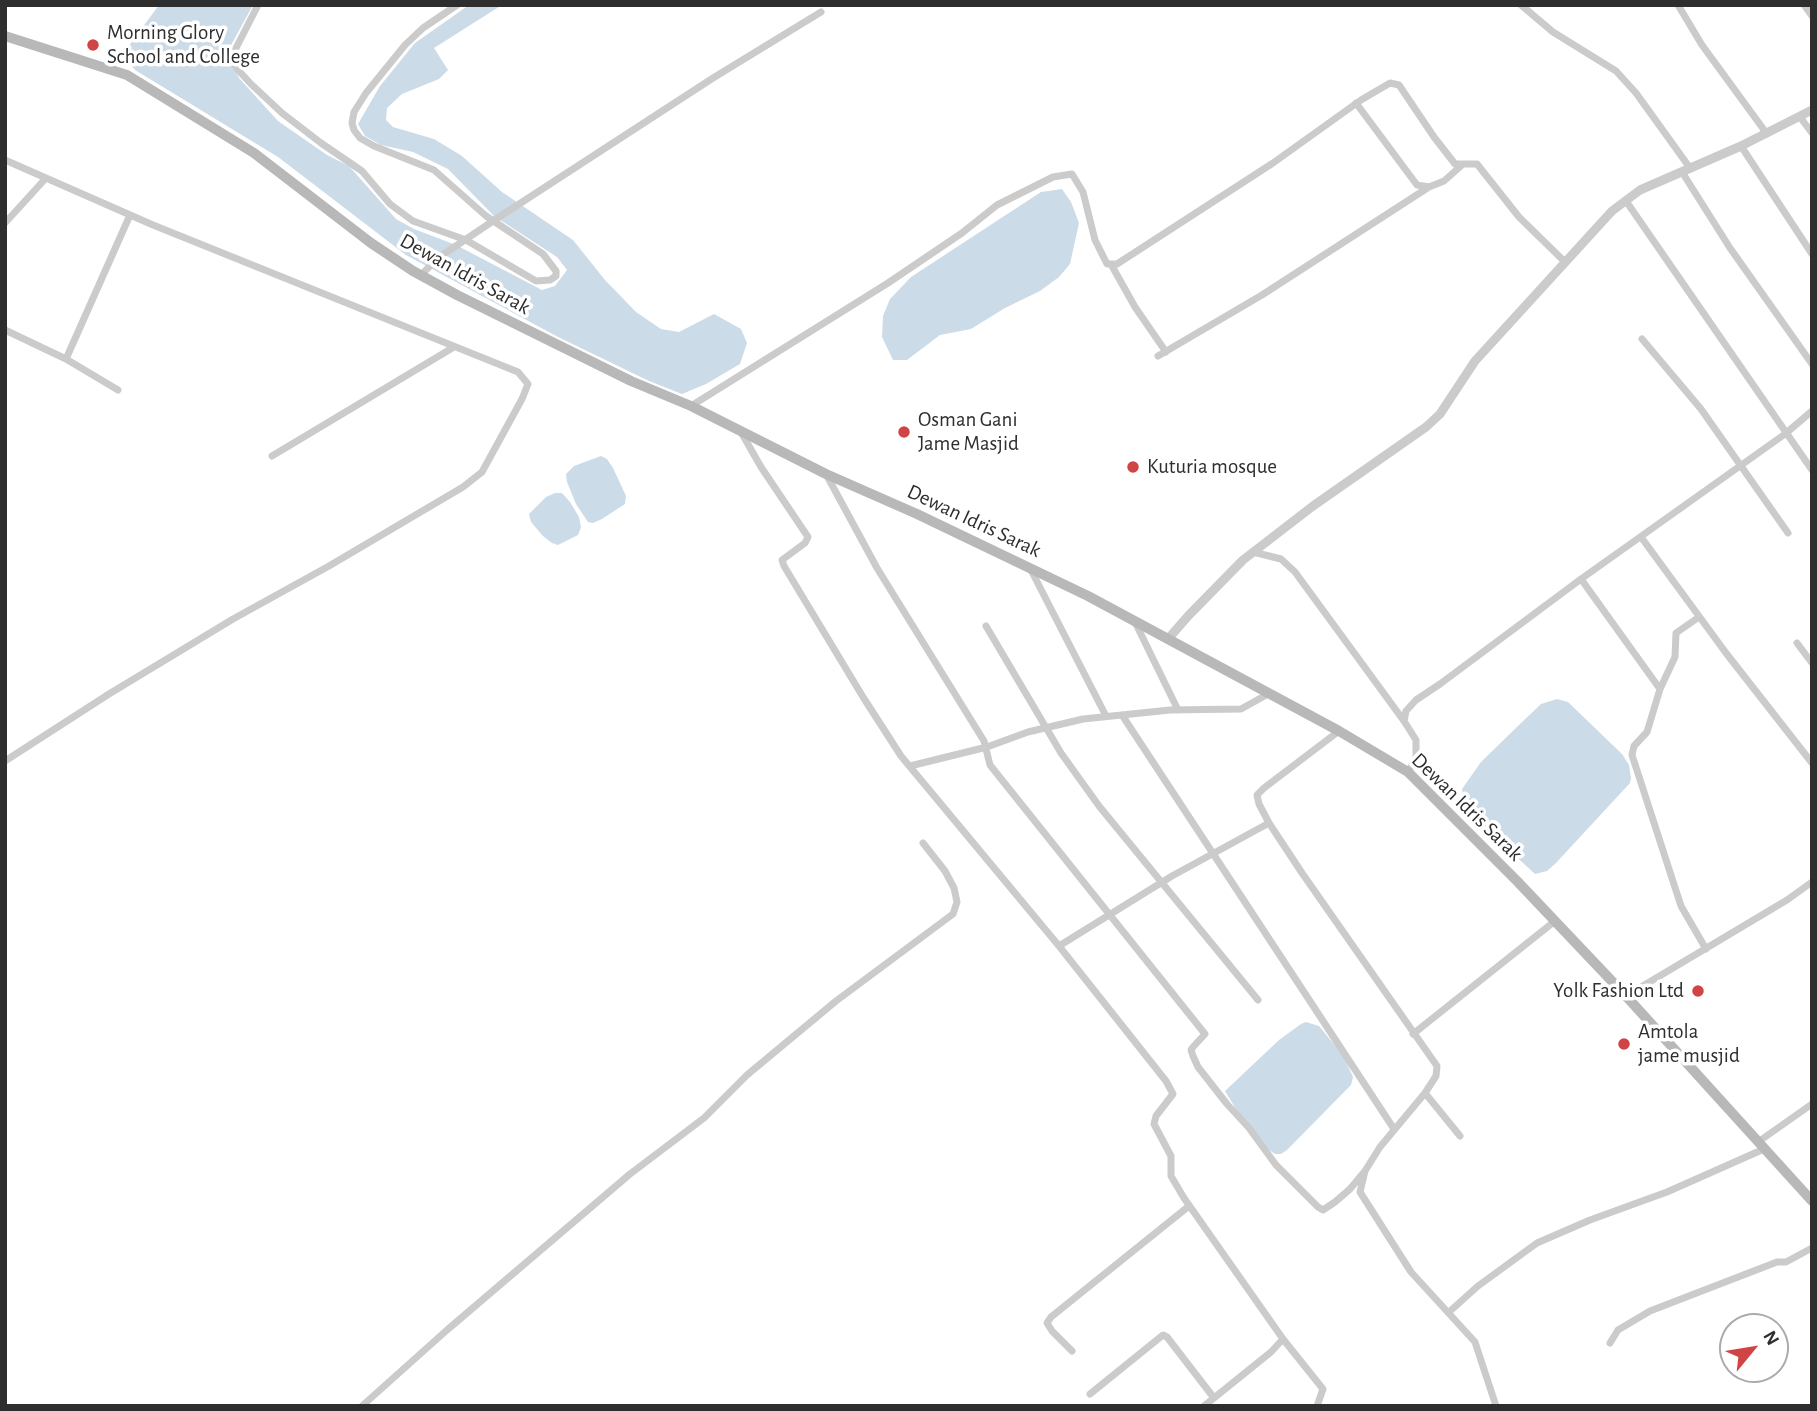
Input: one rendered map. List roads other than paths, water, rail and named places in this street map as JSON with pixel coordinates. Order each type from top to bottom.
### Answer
[{"type":"main road","name":"Dewan Idris Sarak","points":[[5,36],[127,75],[254,153],[331,214],[421,275],[631,382],[691,406],[826,474],[1029,568],[1339,731],[1408,772],[1626,996],[1812,1201]]},
{"type":"street","points":[[258,5],[233,54],[233,62],[282,113],[362,172],[390,204],[413,221],[466,240],[536,281],[550,280],[556,276],[556,271],[542,254],[492,221],[434,170],[374,146],[360,138],[354,130],[354,112],[405,45],[423,28],[457,5]]},
{"type":"street","points":[[1521,5],[1553,32],[1616,71],[1636,93],[1686,170],[1730,247],[1812,364]]},
{"type":"street","points":[[1678,5],[1702,45],[1767,134]]},
{"type":"street","points":[[1804,5],[1812,16]]},
{"type":"street","points":[[421,275],[438,258],[492,221],[713,78],[821,12]]},
{"type":"street","points":[[1112,266],[1273,163],[1356,103],[1390,83],[1399,85],[1455,164],[1477,164],[1519,217],[1566,262]]},
{"type":"street","points":[[1356,103],[1417,185],[1429,187]]},
{"type":"street","points":[[1168,639],[1253,552],[1313,506],[1426,427],[1440,414],[1475,361],[1595,228],[1626,201],[1640,190],[1767,134],[1812,110]]},
{"type":"street","points":[[1800,117],[1812,133]]},
{"type":"street","points":[[1741,146],[1812,254]]},
{"type":"street","points":[[5,160],[130,215],[518,372],[528,384],[482,472],[453,493],[199,639],[5,761]]},
{"type":"street","points":[[691,406],[888,283],[962,233],[997,205],[1062,174],[1072,174],[1083,192],[1095,240],[1162,354],[1262,295],[1429,187],[1444,181],[1462,165]]},
{"type":"street","points":[[5,223],[46,178]]},
{"type":"street","points":[[1626,201],[1812,470]]},
{"type":"street","points":[[66,359],[130,215]]},
{"type":"street","points":[[5,330],[66,359],[118,390]]},
{"type":"street","points":[[1642,339],[1701,409],[1788,533]]},
{"type":"street","points":[[272,456],[454,347]]},
{"type":"street","points":[[1404,721],[1406,711],[1416,700],[1785,434],[1812,411]]},
{"type":"street","points":[[740,431],[808,537],[805,543],[782,559],[784,566],[863,697],[910,766],[1157,1068],[1173,1094],[1156,1116],[1154,1124],[1171,1156],[1171,1176],[1189,1206],[1283,1339],[1323,1390],[1317,1406]]},
{"type":"street","points":[[826,474],[877,568],[987,747],[990,765],[1205,1034],[1191,1050],[1198,1067],[1276,1165],[1323,1210],[1350,1189],[1365,1171],[1394,1129],[1425,1093],[1436,1076],[1437,1066],[1269,823],[1259,804],[1258,795],[1264,788],[1339,731]]},
{"type":"street","points":[[1641,537],[1812,763]]},
{"type":"street","points":[[1253,552],[1281,559],[1295,572],[1404,721],[1416,740],[1416,758],[1408,772]]},
{"type":"street","points":[[1029,568],[1106,716]]},
{"type":"street","points":[[1581,579],[1660,689]]},
{"type":"street","points":[[1699,617],[1676,633],[1675,656],[1660,689],[1647,732],[1634,746],[1632,755],[1681,906],[1706,949]]},
{"type":"street","points":[[1135,622],[1178,710]]},
{"type":"street","points":[[986,626],[1061,753],[1098,806],[1258,1000]]},
{"type":"street","points":[[1797,643],[1812,663]]},
{"type":"street","points":[[910,766],[1083,719],[1178,710],[1241,709],[1268,694]]},
{"type":"street","points":[[1122,715],[1394,1129]]},
{"type":"street","points":[[1059,946],[1161,882],[1269,823]]},
{"type":"street","points":[[362,1406],[619,1183],[704,1118],[747,1075],[836,1000],[953,914],[957,902],[954,888],[945,871],[923,843]]},
{"type":"street","points":[[1626,996],[1812,882]]},
{"type":"street","points":[[1413,1034],[1555,921]]},
{"type":"street","points":[[1425,1093],[1460,1136]]},
{"type":"street","points":[[1449,1312],[1478,1286],[1537,1243],[1735,1164],[1812,1104]]},
{"type":"street","points":[[1360,1192],[1365,1171]]},
{"type":"street","points":[[1350,1189],[1360,1192],[1411,1272],[1475,1342],[1496,1406]]},
{"type":"street","points":[[1072,1351],[1047,1323],[1051,1317],[1189,1206]]},
{"type":"street","points":[[1610,1343],[1618,1330],[1650,1311],[1777,1262],[1786,1262],[1812,1248]]},
{"type":"street","points":[[1090,1394],[1163,1335],[1214,1398]]},
{"type":"street","points":[[1204,1406],[1271,1353],[1283,1339]]},
{"type":"water","points":[[159,5],[253,5],[230,47],[229,57],[239,78],[278,121],[327,155],[349,166],[396,219],[456,245],[542,290],[555,286],[567,270],[557,257],[494,216],[448,169],[413,152],[381,145],[365,136],[358,124],[380,86],[415,43],[469,5],[502,5],[434,48],[448,70],[439,79],[402,94],[387,108],[386,120],[393,127],[434,139],[462,156],[502,192],[573,240],[605,280],[636,312],[661,329],[679,332],[714,314],[741,329],[747,343],[740,364],[706,384],[682,394],[558,337],[406,255],[278,157],[135,70],[128,62],[128,47]]},
{"type":"water","points":[[1062,189],[1071,202],[1079,223],[1070,264],[1059,277],[1040,291],[971,329],[940,335],[907,360],[893,360],[882,337],[883,316],[890,299],[911,277],[1041,192]]},
{"type":"water","points":[[601,456],[607,459],[613,468],[626,496],[625,504],[593,523],[588,522],[576,504],[566,474],[574,466]]},
{"type":"water","points":[[562,493],[570,502],[579,517],[581,527],[578,535],[558,545],[543,536],[531,522],[529,514],[546,497]]},
{"type":"water","points":[[1557,699],[1568,702],[1622,754],[1629,765],[1631,778],[1630,783],[1556,863],[1547,871],[1535,874],[1469,813],[1462,789],[1481,762],[1541,704]]},
{"type":"water","points":[[1306,1022],[1319,1026],[1343,1055],[1353,1077],[1351,1085],[1287,1150],[1275,1154],[1236,1109],[1225,1091],[1279,1040]]},
{"type":"place","name":"Morning Glory School and College","points":[[93,45]]},
{"type":"place","name":"Osman Gani Jame Masjid","points":[[904,432]]},
{"type":"place","name":"Kuturia mosque","points":[[1133,467]]},
{"type":"place","name":"Yolk Fashion Ltd","points":[[1698,991]]},
{"type":"place","name":"Amtola jame musjid","points":[[1624,1044]]}]
